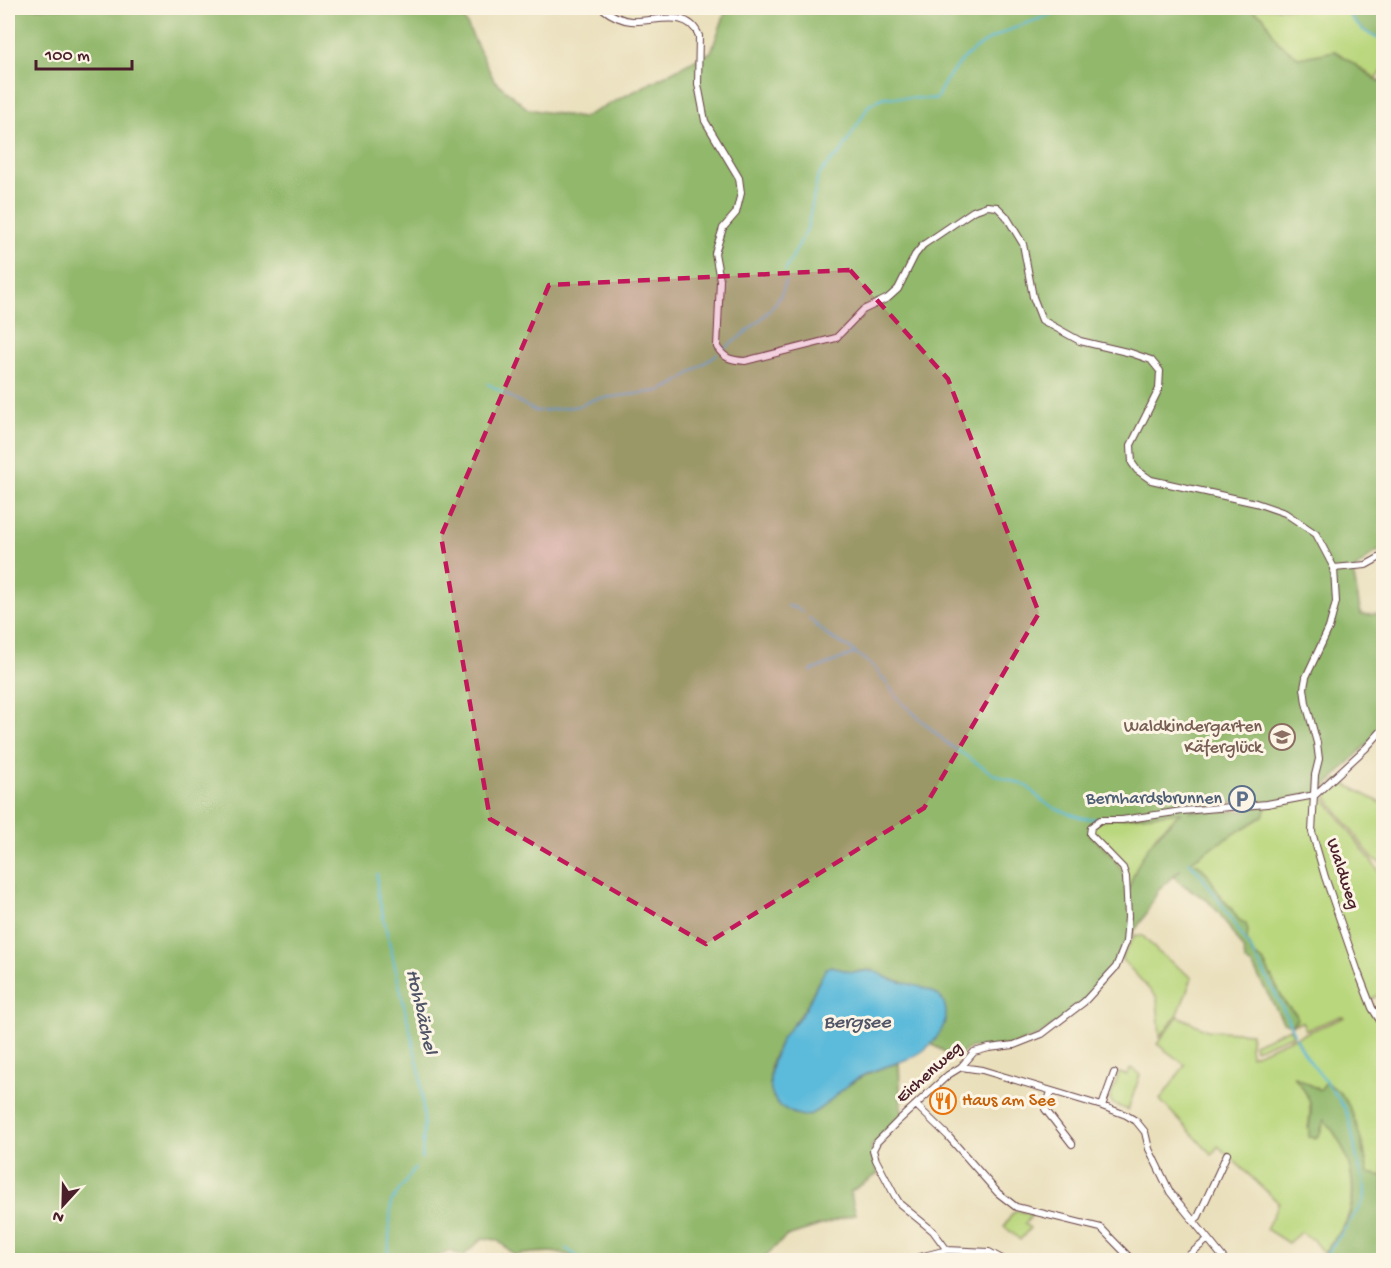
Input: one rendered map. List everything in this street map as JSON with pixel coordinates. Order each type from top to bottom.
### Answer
[{"type":"street","points":[[602,8],[628,21],[665,17],[688,23],[696,29],[699,36],[698,84],[705,121],[739,178],[741,193],[736,213],[723,228],[715,253],[720,280],[717,347],[723,356],[732,360],[745,361],[836,338],[863,310],[888,298],[898,289],[923,244],[973,211],[987,206],[997,207],[1006,216],[1023,244],[1033,297],[1042,320],[1080,341],[1151,360],[1160,371],[1159,388],[1131,445],[1132,463],[1137,470],[1150,480],[1256,503],[1285,513],[1316,534],[1334,568],[1366,565],[1383,555]]},
{"type":"street","name":"Waldweg","points":[[1334,568],[1336,602],[1329,628],[1306,677],[1304,688],[1319,759],[1315,775],[1316,795],[1312,832],[1325,877],[1367,994],[1383,1027]]},
{"type":"street","points":[[1316,795],[1366,748],[1383,728]]},
{"type":"street","name":"Eichenweg","points":[[947,1250],[933,1231],[914,1213],[900,1204],[873,1150],[877,1142],[948,1075],[961,1067],[974,1052],[1014,1045],[1042,1034],[1084,1002],[1116,967],[1126,942],[1128,917],[1126,877],[1124,868],[1090,834],[1091,826],[1103,820],[1122,820],[1182,811],[1267,804],[1316,795]]},
{"type":"street","points":[[961,1067],[982,1070],[1102,1106],[1126,1115],[1142,1126],[1149,1149],[1170,1192],[1225,1260]]},
{"type":"street","points":[[1102,1106],[1114,1073]]},
{"type":"street","points":[[1051,1092],[1045,1109],[1072,1144]]},
{"type":"street","points":[[916,1105],[948,1136],[998,1193],[1016,1207],[1101,1228],[1132,1260]]},
{"type":"street","points":[[1193,1221],[1198,1218],[1227,1154]]},
{"type":"street","points":[[1184,1260],[1207,1240]]},
{"type":"street","points":[[908,1260],[947,1250],[989,1252],[1004,1260]]},
{"type":"highlighted area","points":[[850,270],[948,379],[1039,613],[924,808],[706,944],[490,819],[441,536],[549,285]]},
{"type":"green space","points":[[8,8],[459,8],[494,80],[528,109],[582,118],[711,52],[727,8],[1248,8],[1263,16],[1278,42],[1299,58],[1335,51],[1380,82],[1383,79],[1383,549],[1374,553],[1353,571],[1361,615],[1383,614],[1383,728],[1320,792],[1267,804],[1263,816],[1190,862],[1198,864],[1208,874],[1221,897],[1238,919],[1246,924],[1247,942],[1253,954],[1263,961],[1286,1005],[1296,1014],[1297,1019],[1291,1025],[1283,1022],[1253,967],[1245,961],[1244,951],[1220,914],[1207,900],[1174,877],[1181,869],[1159,889],[1114,966],[1084,1002],[1042,1034],[1014,1045],[989,1048],[971,1047],[955,1058],[931,1044],[938,1034],[920,987],[888,978],[871,970],[850,972],[831,966],[819,981],[804,1010],[776,1051],[770,1073],[770,1085],[774,1099],[794,1114],[808,1114],[820,1109],[857,1080],[899,1063],[903,1113],[871,1147],[878,1174],[850,1192],[856,1214],[787,1236],[761,1260],[578,1260],[572,1256],[556,1253],[515,1255],[497,1240],[483,1238],[463,1256],[450,1251],[428,1260],[8,1260]],"holes":[[[1244,800],[1265,804],[1244,811],[1188,811]],[[1181,812],[1148,847],[1137,866],[1128,890],[1119,866],[1090,835],[1091,826],[1100,820]]]},
{"type":"green space","points":[[1248,8],[1347,8],[1350,17],[1383,41],[1383,70],[1377,79],[1335,51],[1299,58],[1278,42],[1263,16]]},
{"type":"green space","points":[[1347,8],[1383,8],[1383,41],[1361,28],[1352,19]]},
{"type":"green space","points":[[1337,780],[1383,804],[1384,861],[1382,863],[1373,859],[1328,799],[1326,790]]},
{"type":"green space","points":[[1320,792],[1384,878],[1383,992],[1370,1000],[1383,1027],[1383,1176],[1368,1173],[1364,1149],[1356,1127],[1320,1090],[1295,1077],[1309,1101],[1308,1128],[1322,1131],[1323,1119],[1332,1129],[1345,1153],[1352,1179],[1351,1206],[1347,1219],[1324,1254],[1313,1240],[1301,1232],[1288,1243],[1266,1229],[1279,1203],[1218,1146],[1212,1155],[1160,1100],[1185,1065],[1157,1044],[1178,1016],[1207,1030],[1251,1033],[1251,1056],[1295,1037],[1309,1060],[1296,1037],[1345,1017],[1339,1017],[1306,1030],[1302,1022],[1291,1025],[1297,1019],[1296,1014],[1286,1005],[1263,961],[1255,956],[1189,862],[1263,816],[1267,804]]},
{"type":"green space","points":[[1182,811],[1156,835],[1127,892],[1090,834],[1091,827],[1100,820]]},
{"type":"green space","points":[[1135,935],[1143,936],[1157,951],[1192,978],[1178,1014],[1160,1037],[1157,998],[1121,958]]},
{"type":"green space","points":[[1290,1028],[1293,1035],[1255,1049],[1254,1044]]},
{"type":"green space","points":[[1131,1068],[1140,1075],[1128,1110],[1113,1104],[1110,1099],[1119,1073],[1127,1075]]},
{"type":"green space","points":[[1293,1076],[1320,1090],[1326,1082],[1339,1092],[1351,1110],[1359,1131],[1368,1173],[1383,1176],[1383,1260],[1322,1260],[1347,1221],[1351,1208],[1353,1195],[1350,1168],[1339,1141],[1324,1120],[1319,1136],[1309,1137],[1310,1102]]},
{"type":"green space","points":[[1019,1211],[1032,1215],[1025,1224],[1030,1228],[1020,1240],[1004,1226],[1013,1213]]},
{"type":"water","name":"Bergsee","points":[[831,966],[850,972],[875,972],[887,978],[927,989],[940,997],[944,1003],[946,1014],[944,1025],[931,1044],[923,1051],[858,1078],[811,1114],[798,1114],[785,1109],[773,1096],[770,1079],[773,1061],[781,1038],[804,1012],[826,968]]},
{"type":"waterway","points":[[785,271],[807,229],[818,176],[840,154],[869,105],[884,97],[936,99],[960,62],[981,45],[1007,31],[1065,8]]},
{"type":"waterway","points":[[1347,8],[1352,19],[1361,28],[1384,41]]},
{"type":"waterway","points":[[722,350],[770,310],[783,290],[785,281]]},
{"type":"waterway","points":[[543,411],[579,406],[595,399],[659,391],[675,384],[717,354]]},
{"type":"waterway","points":[[488,384],[535,411],[540,411]]},
{"type":"waterway","points":[[788,606],[803,612]]},
{"type":"waterway","points":[[809,618],[828,636],[848,647],[874,667],[902,703],[948,744],[993,774],[1027,786],[1041,800],[1056,809],[1083,818],[1097,819]]},
{"type":"waterway","points":[[811,671],[855,653]]},
{"type":"waterway","points":[[1189,862],[1211,889],[1251,949],[1294,1034]]},
{"type":"waterway","name":"Hohbächel","points":[[377,874],[377,890],[420,1073],[424,1122],[422,1158]]},
{"type":"waterway","points":[[1296,1037],[1346,1112],[1365,1186],[1365,1196],[1359,1208],[1322,1260]]},
{"type":"waterway","name":"Hohbächel","points":[[388,1260],[391,1202],[415,1168]]},
{"type":"waterway","points":[[565,1248],[583,1260]]},
{"type":"place","name":"Waldkindergarten Käferglück","points":[[1282,737]]},
{"type":"place","name":"Bernhardsbrunnen","points":[[1242,799]]},
{"type":"place","name":"Haus am See","points":[[943,1101]]}]
